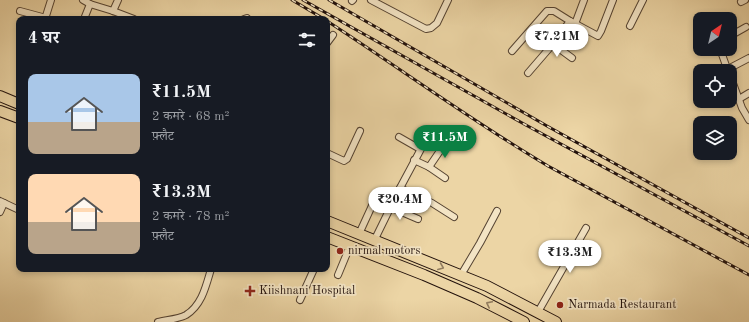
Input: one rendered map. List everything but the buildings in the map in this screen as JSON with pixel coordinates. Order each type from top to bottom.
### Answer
[{"type":"main road","points":[[0,96],[16,103]]},
{"type":"main road","points":[[0,111],[16,117]]},
{"type":"main road","points":[[330,222],[487,286],[556,322]]},
{"type":"main road","points":[[330,240],[424,275],[477,298],[524,322]]},
{"type":"street","points":[[47,16],[51,0]]},
{"type":"street","points":[[83,0],[90,4],[126,16]]},
{"type":"street","points":[[113,11],[118,0]]},
{"type":"street","points":[[371,0],[426,29],[431,28],[437,23],[448,0]]},
{"type":"street","points":[[528,73],[573,22],[584,0]]},
{"type":"street","points":[[512,51],[547,11],[554,11],[598,36],[613,0]]},
{"type":"street","points":[[630,26],[643,0]]},
{"type":"street","points":[[85,16],[90,4]]},
{"type":"street","points":[[20,11],[39,16]]},
{"type":"street","points":[[737,32],[746,27]]},
{"type":"street","points":[[330,39],[333,35]]},
{"type":"street","points":[[553,44],[572,58]]},
{"type":"street","points":[[737,65],[749,58]]},
{"type":"street","points":[[739,99],[749,93]]},
{"type":"street","points":[[737,94],[742,108],[749,120]]},
{"type":"street","points":[[330,154],[344,161],[347,160],[360,131]]},
{"type":"street","points":[[374,241],[414,160],[429,134]]},
{"type":"street","points":[[399,137],[420,149]]},
{"type":"street","points":[[429,167],[446,142]]},
{"type":"street","points":[[414,160],[429,167],[445,178]]},
{"type":"street","points":[[400,188],[432,203],[454,217]]},
{"type":"street","points":[[359,234],[376,197]]},
{"type":"street","points":[[0,212],[2,202],[16,209]]},
{"type":"street","points":[[390,207],[418,220]]},
{"type":"street","points":[[461,275],[497,211]]},
{"type":"street","points":[[538,312],[586,228]]},
{"type":"street","points":[[338,275],[350,246]]},
{"type":"street","points":[[158,322],[185,315],[192,310],[205,292],[210,272]]},
{"type":"street","points":[[300,300],[313,272]]},
{"type":"railway","points":[[292,0],[319,16]]},
{"type":"railway","points":[[303,0],[524,124],[749,246]]},
{"type":"railway","points":[[329,0],[547,126],[749,238]]},
{"type":"railway","points":[[330,23],[464,113],[548,166],[749,275]]},
{"type":"place","name":"nirmal motors","points":[[340,251]]},
{"type":"place","name":"Kiishnani Hospital","points":[[250,291]]},
{"type":"place","name":"Narmada Restaurant","points":[[560,305]]}]
